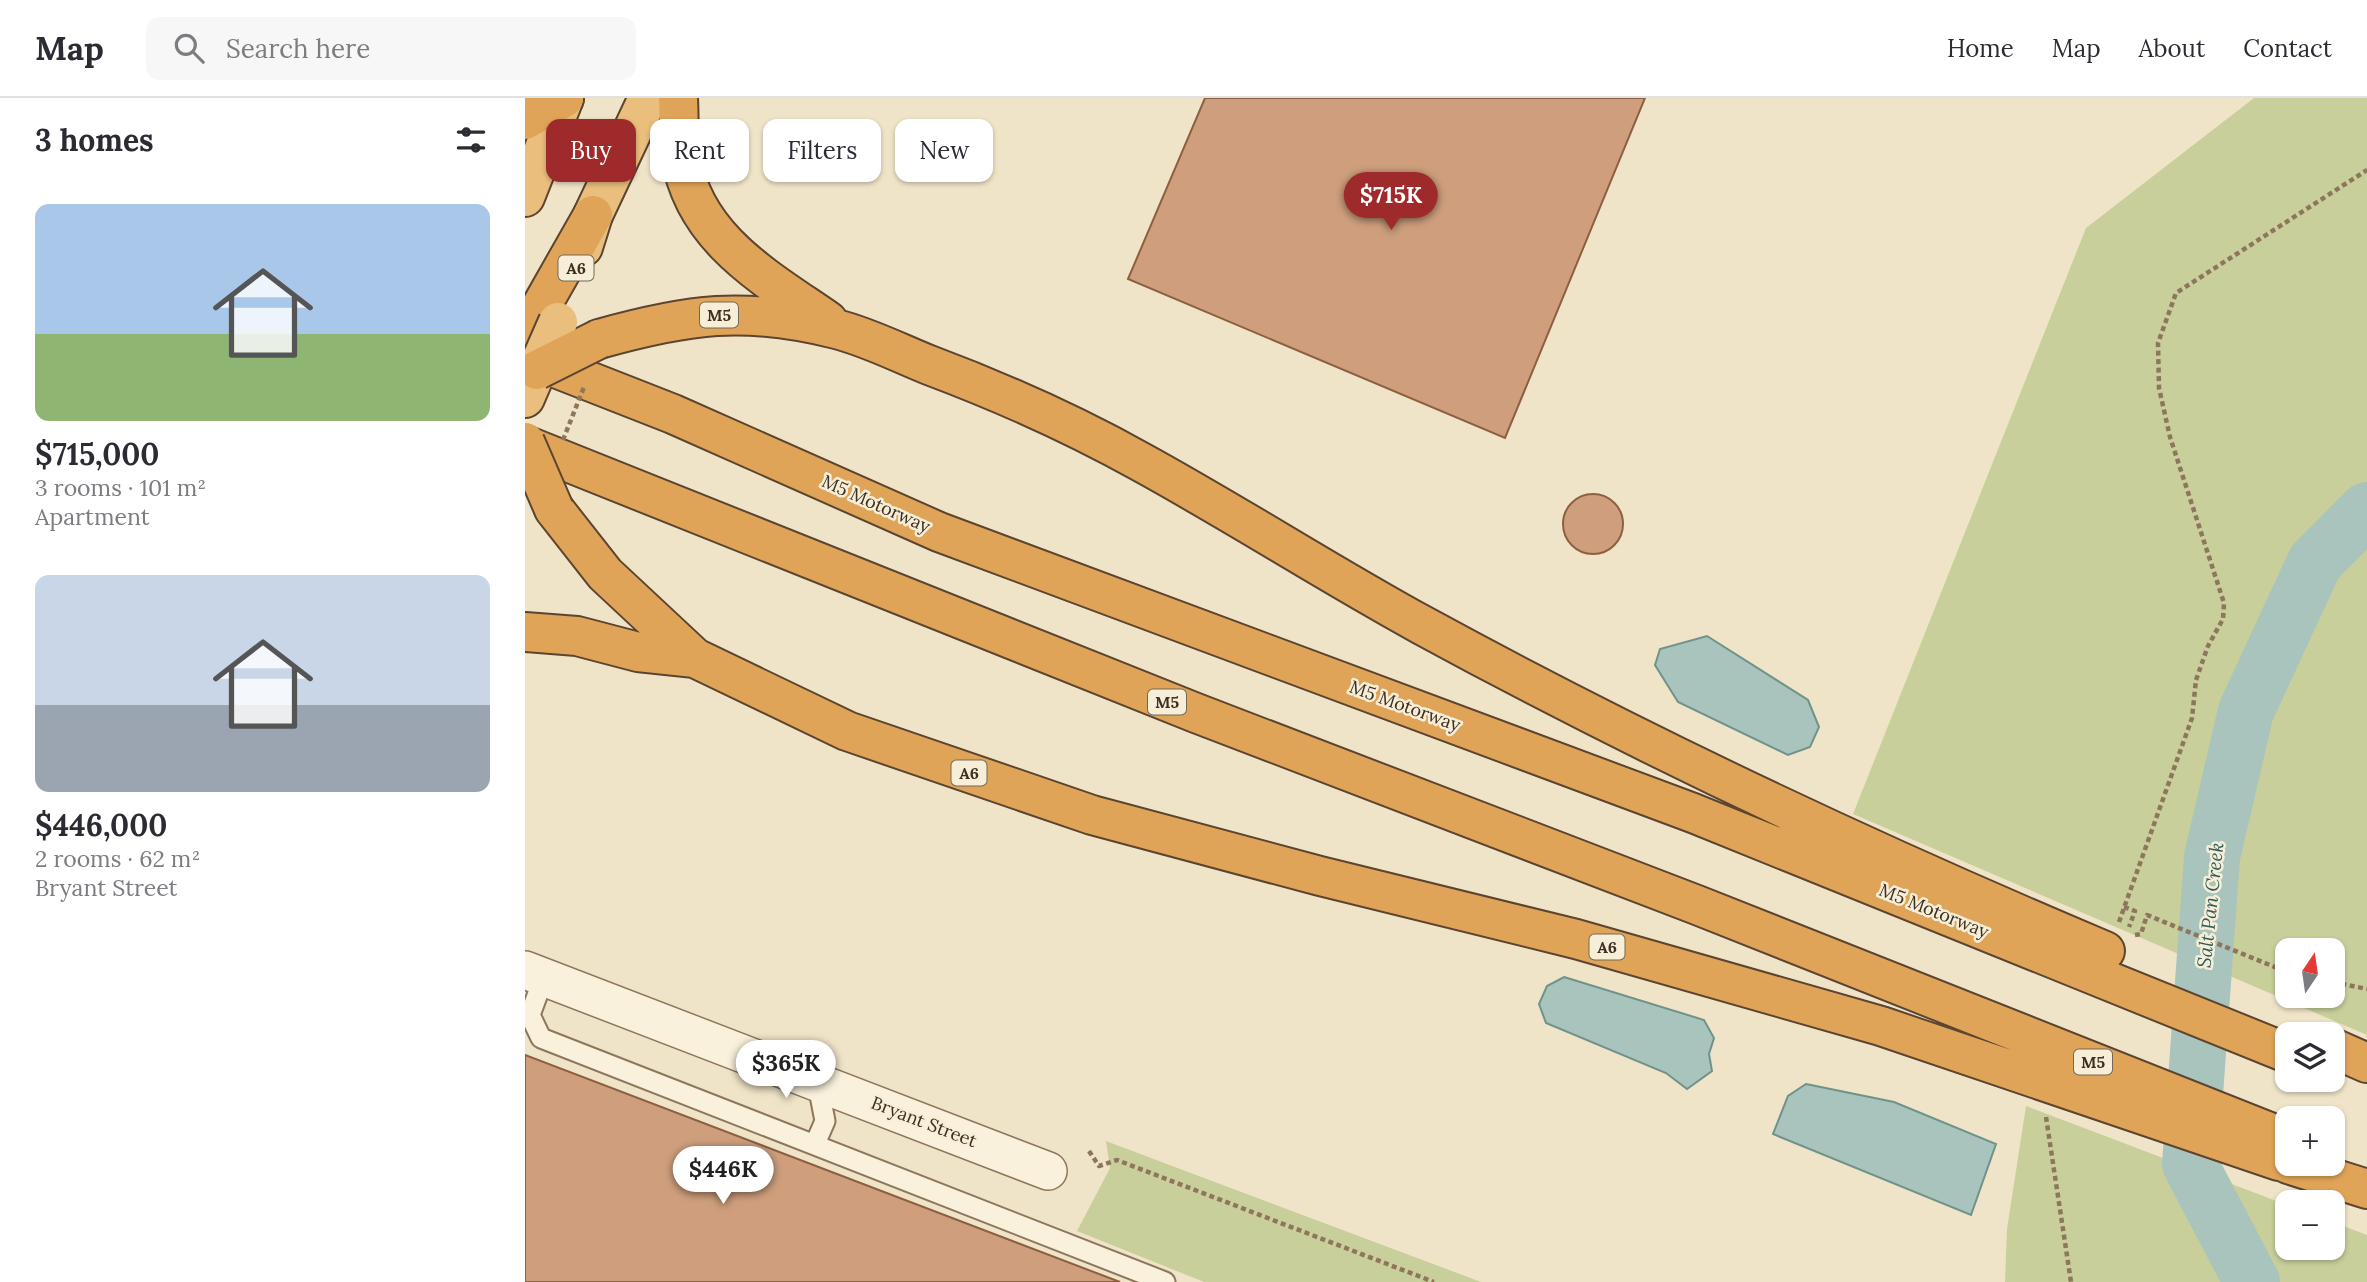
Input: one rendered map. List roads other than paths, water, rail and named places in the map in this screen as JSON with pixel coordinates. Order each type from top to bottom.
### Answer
[{"type":"highway","points":[[525,120],[564,98]]},
{"type":"highway","points":[[525,197],[564,98]]},
{"type":"highway","name":"A6","points":[[528,376],[540,320],[648,98]]},
{"type":"highway","name":"M5","points":[[678,98],[681,156],[686,178],[695,204],[713,231],[746,264],[841,330]]},
{"type":"highway","name":"M5","points":[[528,376],[599,339],[664,321],[738,314],[784,318],[841,330],[958,376],[1070,426],[1139,461],[1386,605],[1932,895],[2275,1025]]},
{"type":"highway","name":"M5 Motorway","points":[[528,376],[673,414],[939,532],[1693,813],[1932,895],[2275,1048]]},
{"type":"highway","name":"A6","points":[[525,443],[547,496],[605,574],[695,658],[847,731],[1092,815],[1320,876],[1576,939],[1881,1026],[2275,1160]]},
{"type":"highway","name":"M5","points":[[525,443],[1196,713],[1899,985],[2275,1134]]},
{"type":"highway","name":"A6","points":[[525,632],[577,636],[638,652],[695,658]]},
{"type":"highway","points":[[2345,1053],[2367,1063]]},
{"type":"highway","points":[[2345,1077],[2367,1086]]},
{"type":"highway","points":[[2345,1162],[2367,1170]]},
{"type":"highway","points":[[2326,1176],[2367,1189]]},
{"type":"street","name":"Bryant Street","points":[[535,973],[1048,1171]]},
{"type":"lane","points":[[535,973],[530,1015],[541,1038],[1165,1282]]},
{"type":"lane","points":[[815,1144],[825,1121],[817,1080]]},
{"type":"water","points":[[1707,636],[1808,700],[1819,727],[1810,747],[1788,755],[1678,702],[1655,665],[1660,649]]},
{"type":"water","points":[[1564,977],[1704,1020],[1714,1038],[1709,1054],[1712,1071],[1687,1089],[1666,1073],[1546,1023],[1539,1004],[1547,986]]},
{"type":"water","points":[[1806,1084],[1894,1102],[1996,1144],[1971,1215],[1773,1134],[1788,1096]]},
{"type":"waterway","name":"Salt Pan Creek","points":[[2252,1282],[2190,1164],[2212,857],[2246,711],[2315,562],[2367,510]]}]
